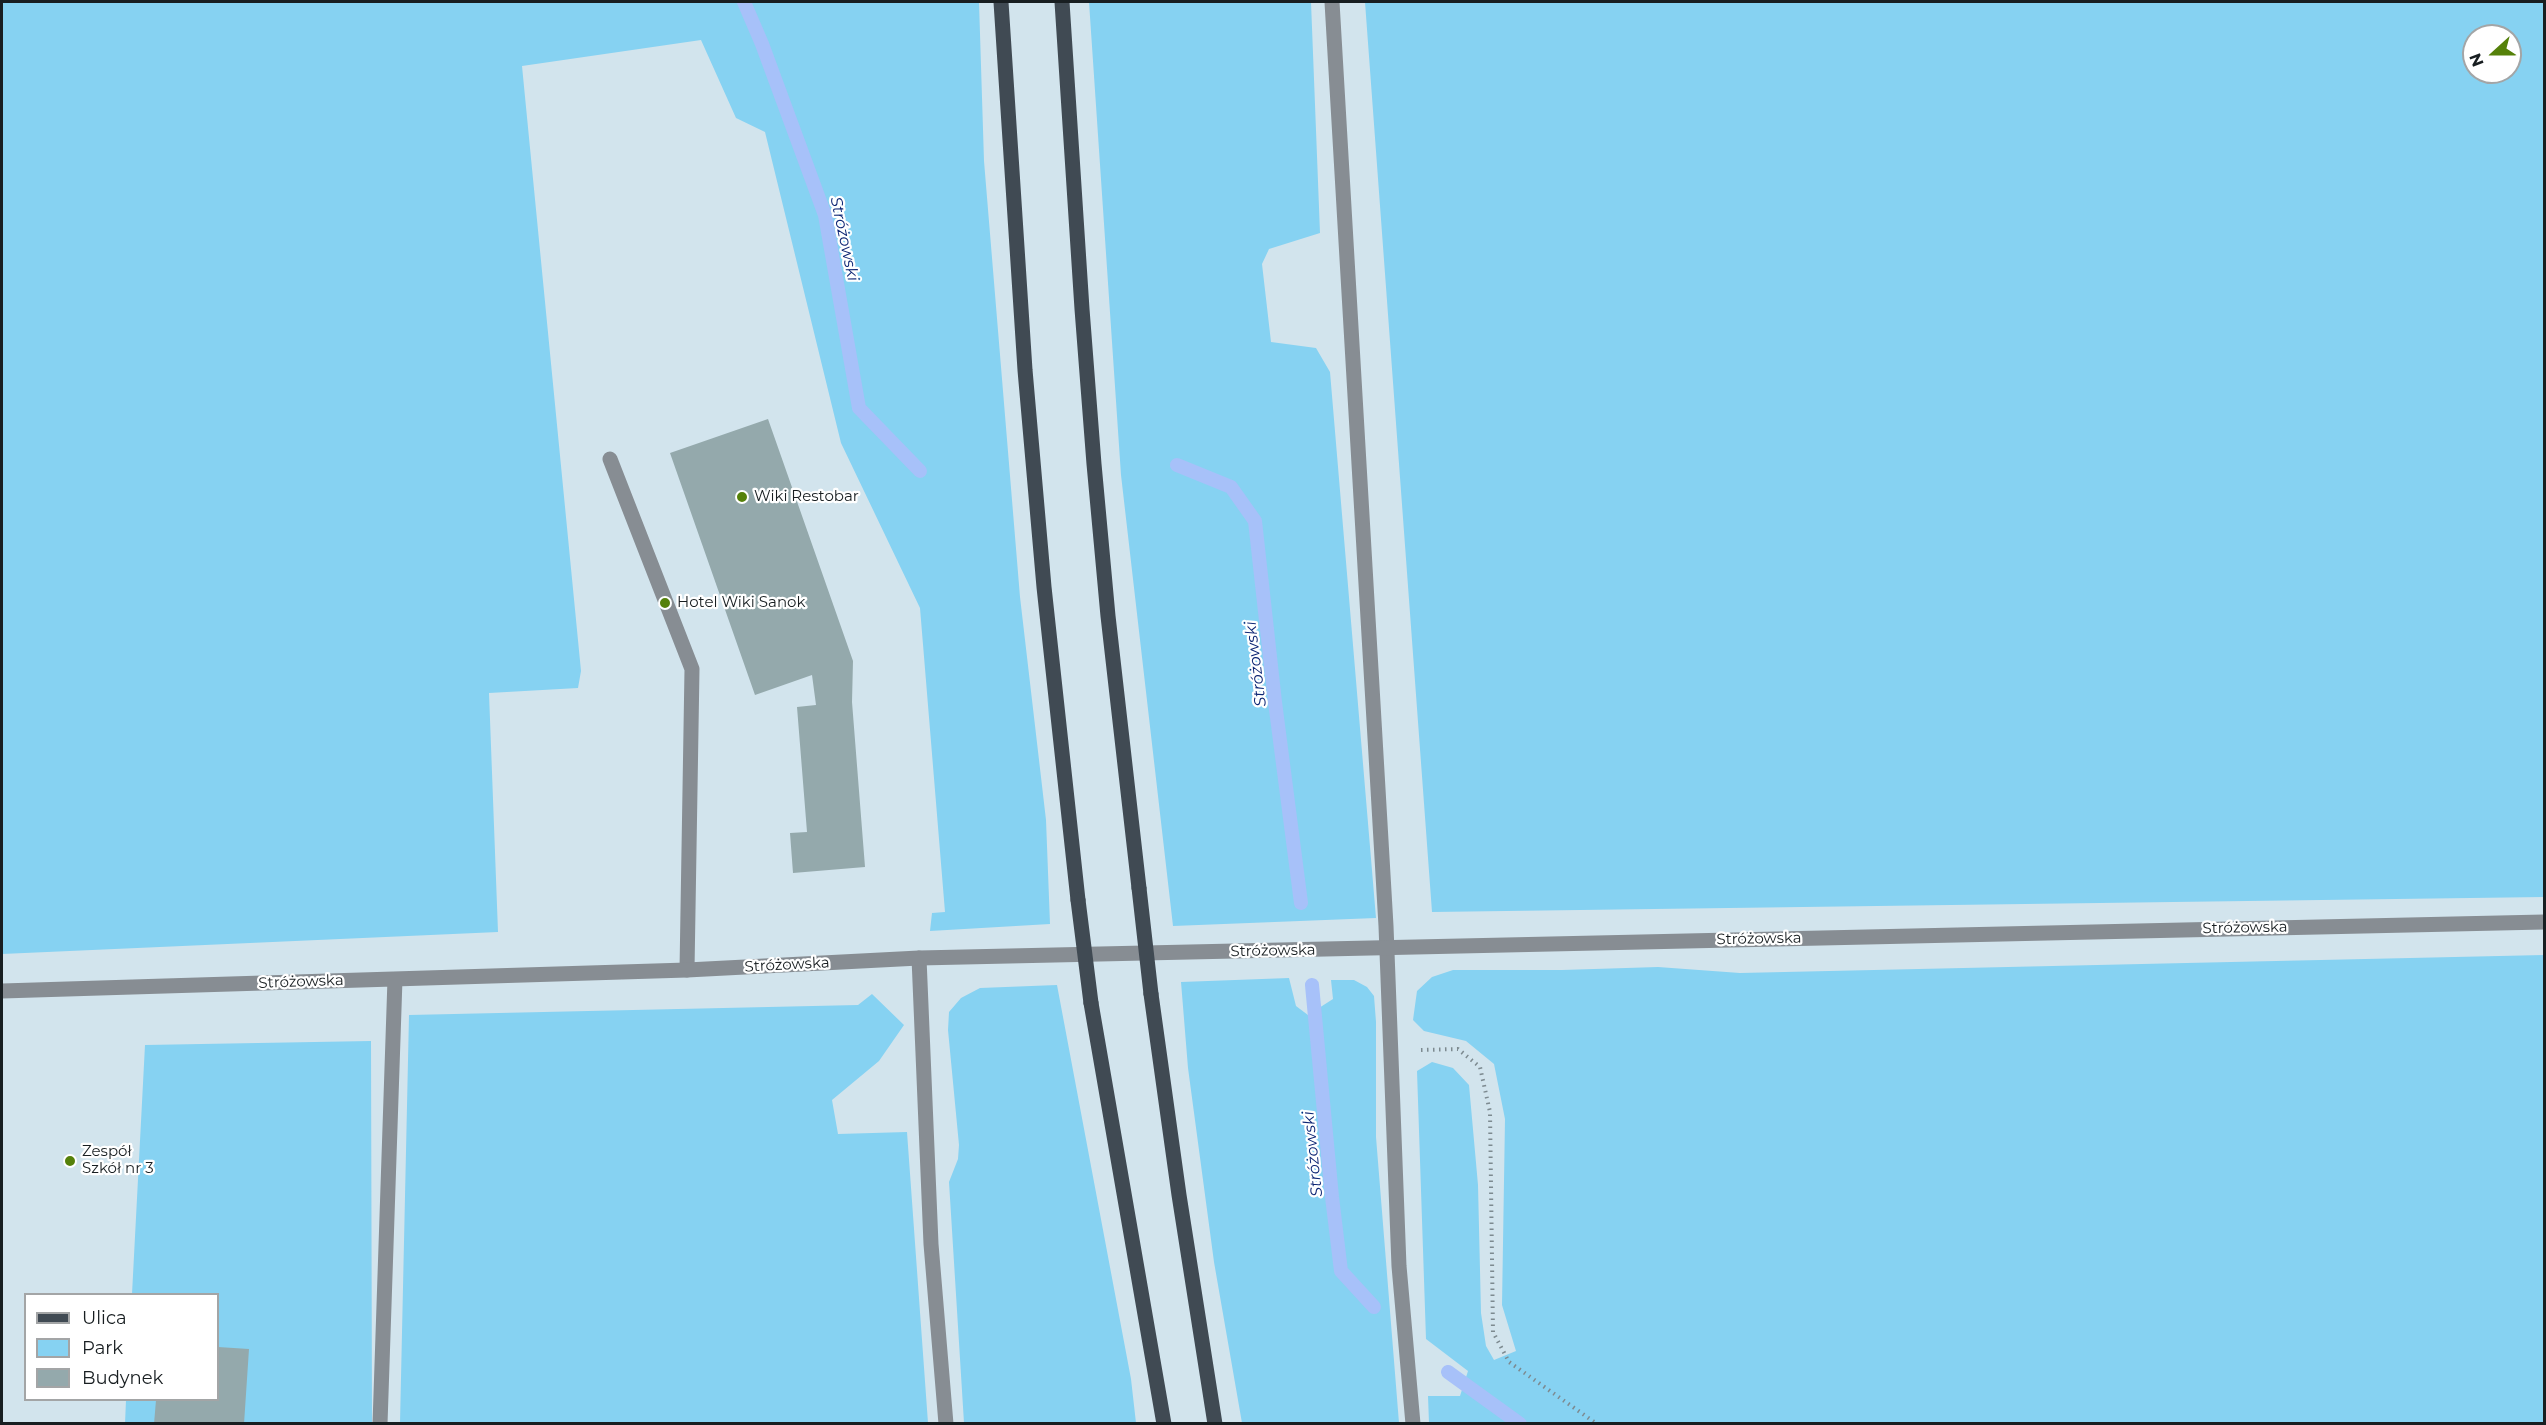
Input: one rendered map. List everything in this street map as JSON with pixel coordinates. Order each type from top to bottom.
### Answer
[{"type":"main road","points":[[1001,2],[1026,382],[1048,632],[1078,900],[1091,1003],[1164,1424]]},
{"type":"main road","points":[[1062,2],[1081,298],[1108,616],[1151,994],[1179,1195],[1215,1424]]},
{"type":"street","points":[[1332,2],[1386,948],[1398,1266],[1413,1424]]},
{"type":"street","points":[[610,459],[692,669],[687,970]]},
{"type":"street","name":"Stróżowska","points":[[2,991],[687,970],[919,958],[2544,922]]},
{"type":"street","points":[[919,958],[931,1244],[946,1424]]},
{"type":"street","points":[[380,1424],[395,979]]},
{"type":"path","points":[[1391,1051],[1458,1049],[1480,1067],[1490,1112],[1493,1332],[1509,1362],[1597,1424]]},
{"type":"green space","points":[[2,2],[979,2],[984,161],[1020,597],[1046,820],[1050,924],[930,931],[932,913],[945,912],[920,608],[841,443],[765,132],[736,118],[701,40],[522,66],[581,671],[578,688],[489,693],[498,932],[2,954]]},
{"type":"green space","points":[[1089,2],[1311,2],[1320,233],[1269,249],[1262,264],[1271,342],[1316,348],[1330,372],[1376,918],[1173,926],[1121,475]]},
{"type":"green space","points":[[1365,2],[2544,2],[2544,897],[1432,912]]},
{"type":"green space","points":[[2544,955],[2544,1423],[1429,1423],[1428,1396],[1460,1396],[1468,1371],[1426,1339],[1417,1071],[1432,1062],[1453,1068],[1469,1085],[1478,1185],[1481,1313],[1486,1346],[1494,1360],[1516,1351],[1502,1305],[1505,1119],[1494,1064],[1466,1041],[1424,1031],[1413,1020],[1417,991],[1432,977],[1453,970],[1658,967],[1740,973]]},
{"type":"green space","points":[[1289,978],[1296,1006],[1308,1015],[1333,999],[1331,980],[1354,980],[1367,987],[1374,996],[1376,1137],[1399,1423],[1242,1423],[1214,1262],[1188,1068],[1181,982]]},
{"type":"green space","points":[[1057,985],[1131,1379],[1136,1423],[964,1423],[949,1182],[958,1159],[959,1145],[948,1030],[949,1012],[961,998],[980,988]]},
{"type":"green space","points":[[872,994],[904,1025],[879,1061],[832,1100],[838,1134],[907,1132],[928,1423],[400,1423],[409,1015],[858,1005]]},
{"type":"green space","points":[[371,1041],[372,1423],[125,1424],[126,1401],[219,1401],[219,1293],[132,1293],[145,1045]]},
{"type":"building","points":[[768,419],[853,661],[852,702],[865,867],[793,873],[790,833],[807,832],[797,707],[816,705],[812,675],[755,695],[670,453]]},
{"type":"building","points":[[219,1347],[249,1349],[244,1424],[154,1424],[156,1401],[219,1401]]},
{"type":"waterway","name":"Stróżowski","points":[[744,2],[762,44],[825,215],[859,408],[920,471]]},
{"type":"waterway","name":"Stróżowski","points":[[1177,465],[1231,487],[1255,521],[1301,903]]},
{"type":"waterway","name":"Stróżowski","points":[[1312,985],[1341,1271],[1374,1307]]},
{"type":"waterway","name":"Stróżowski","points":[[1448,1372],[1520,1424]]},
{"type":"place","name":"Wiki Restobar","points":[[742,497]]},
{"type":"place","name":"Hotel Wiki Sanok","points":[[665,603]]},
{"type":"place","name":"Zespół Szkół nr 3","points":[[70,1161]]}]
